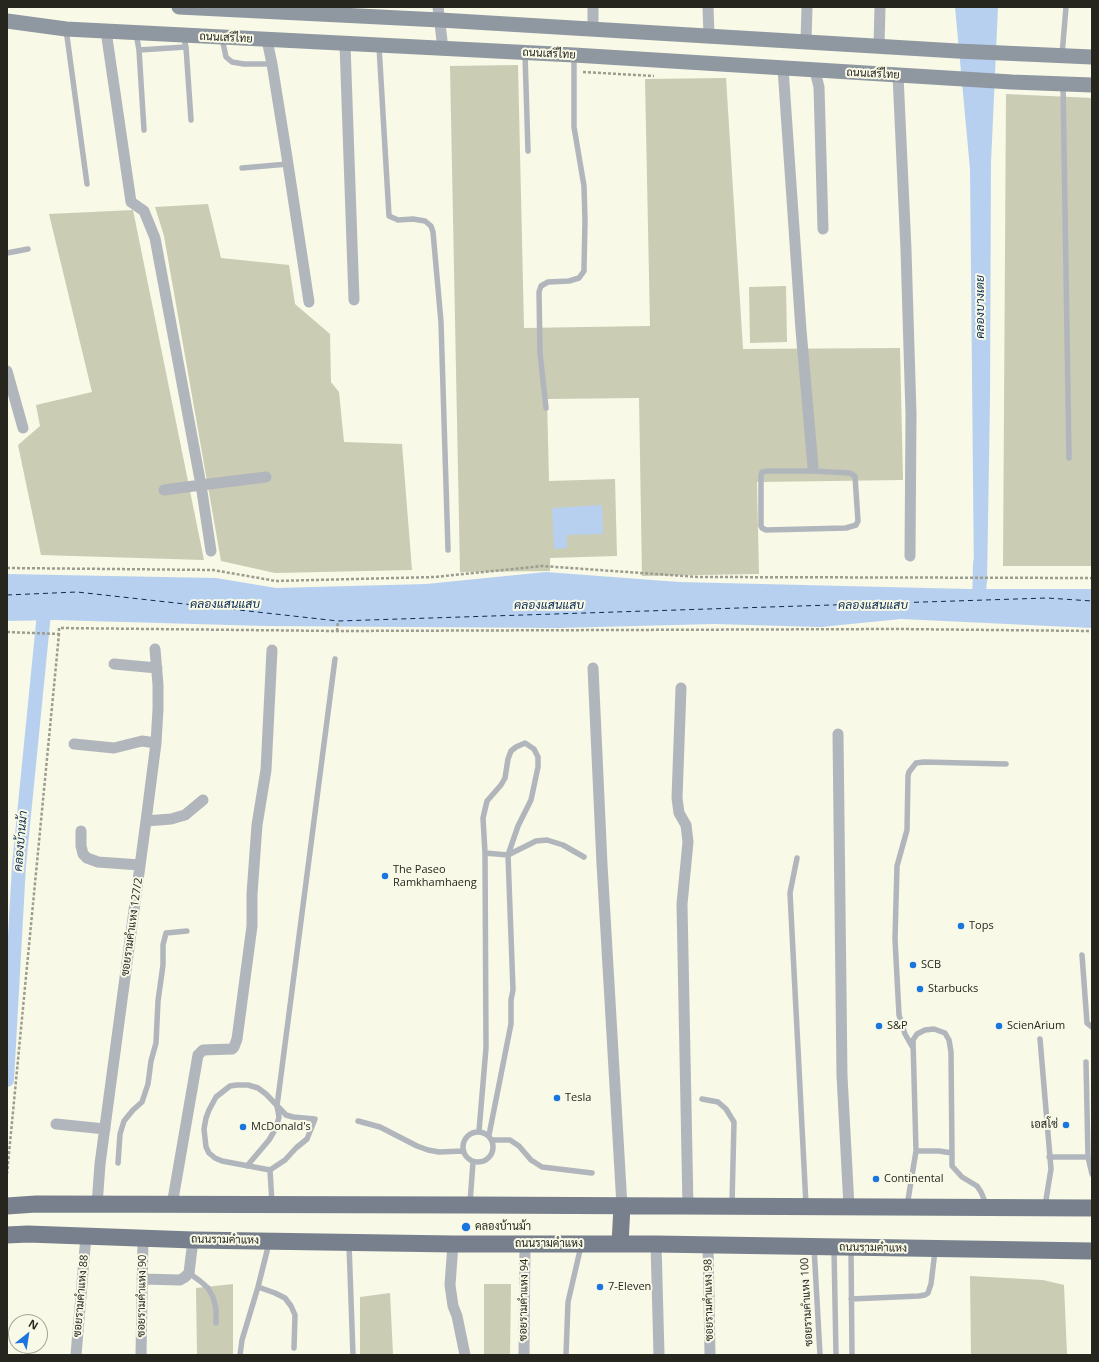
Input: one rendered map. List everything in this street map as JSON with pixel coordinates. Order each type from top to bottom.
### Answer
[{"type":"main road","points":[[180,7],[439,14],[593,29],[957,51],[1092,57]]},
{"type":"main road","name":"ถนนเสรีไทย","points":[[7,21],[66,29],[135,33],[185,41],[222,37],[574,55],[1012,82],[1063,87],[1092,86]]},
{"type":"main road","points":[[7,1206],[36,1204],[1092,1208]]},
{"type":"main road","points":[[620,1244],[622,1206]]},
{"type":"main road","name":"ถนนรามคำแหง","points":[[7,1235],[28,1234],[193,1240],[454,1244],[656,1244],[1092,1251]]},
{"type":"street","points":[[593,7],[593,29]]},
{"type":"street","points":[[708,7],[709,36]]},
{"type":"street","points":[[806,41],[807,7]]},
{"type":"street","points":[[879,46],[880,7]]},
{"type":"street","points":[[439,14],[443,49]]},
{"type":"street","points":[[106,32],[131,202],[144,211],[154,238],[201,485],[211,551]]},
{"type":"street","points":[[267,40],[309,302]]},
{"type":"street","points":[[345,44],[354,300]]},
{"type":"street","points":[[783,68],[800,322],[813,469]]},
{"type":"street","points":[[815,71],[818,88],[823,229]]},
{"type":"street","points":[[898,75],[910,390],[910,556]]},
{"type":"street","points":[[7,371],[23,428]]},
{"type":"street","points":[[164,490],[266,477]]},
{"type":"street","name":"ซอยรามคำแหง 127/2","points":[[97,1205],[100,1164],[156,743],[158,709],[155,649]]},
{"type":"street","points":[[172,1205],[198,1054],[203,1050],[232,1049],[237,1039],[252,926],[252,894],[257,825],[266,764],[272,650]]},
{"type":"street","points":[[114,664],[156,668]]},
{"type":"street","points":[[593,668],[602,864],[622,1206]]},
{"type":"street","points":[[681,688],[677,798],[679,813],[686,825],[688,842],[682,904],[688,1207]]},
{"type":"street","points":[[838,734],[842,1076],[849,1207]]},
{"type":"street","points":[[74,744],[114,748],[142,740],[156,743]]},
{"type":"street","points":[[146,821],[171,819],[185,815],[203,800]]},
{"type":"street","points":[[81,831],[81,846],[83,854],[87,858],[98,862],[140,865]]},
{"type":"street","points":[[56,1124],[105,1129]]},
{"type":"street","name":"ซอยรามคำแหง 88","points":[[76,1355],[86,1236]]},
{"type":"street","name":"ซอยรามคำแหง 90","points":[[141,1355],[143,1238]]},
{"type":"street","points":[[142,1279],[180,1280],[185,1277],[189,1273],[193,1240]]},
{"type":"street","points":[[454,1244],[450,1285],[453,1306],[457,1316],[465,1355]]},
{"type":"street","name":"ซอยรามคําแหง 94","points":[[524,1355],[525,1244]]},
{"type":"street","points":[[656,1244],[659,1355]]},
{"type":"street","name":"ซอยรามคําแหง 98","points":[[708,1246],[710,1355]]},
{"type":"lane","points":[[1062,56],[1066,7]]},
{"type":"lane","points":[[66,29],[87,184]]},
{"type":"lane","points":[[135,33],[139,50],[144,130]]},
{"type":"lane","points":[[222,37],[226,57],[232,62],[244,64],[272,64]]},
{"type":"lane","points":[[139,50],[185,41],[191,120]]},
{"type":"lane","points":[[379,46],[390,216],[398,220],[413,219],[425,221],[431,226],[433,232],[441,322],[448,550]]},
{"type":"lane","points":[[525,53],[528,151]]},
{"type":"lane","points":[[546,408],[540,353],[539,292],[541,286],[548,282],[569,281],[579,278],[584,271],[584,186],[574,127],[574,55]]},
{"type":"lane","points":[[1063,87],[1069,458]]},
{"type":"lane","points":[[242,168],[288,164]]},
{"type":"lane","points":[[7,253],[28,249]]},
{"type":"lane","points":[[813,469],[850,473],[855,476],[858,521],[856,525],[846,528],[766,530],[762,528],[762,472],[813,469]]},
{"type":"lane","points":[[247,1166],[269,1140],[276,1128],[279,1117],[277,1106],[335,659]]},
{"type":"lane","points":[[479,1131],[486,1048],[485,853],[483,818],[487,801],[505,778],[511,751],[516,747],[525,744],[534,749],[538,757],[538,767],[531,800],[518,826],[508,855],[513,990],[511,1000],[512,1024],[490,1137],[493,1150],[492,1155],[483,1161],[473,1162],[463,1151],[463,1142],[466,1137],[479,1131],[490,1137],[510,1140],[519,1146],[531,1160],[542,1167],[592,1173]]},
{"type":"lane","points":[[912,1048],[905,1034],[899,1014],[895,939],[897,866],[907,830],[909,772],[916,763],[924,762],[1006,764]]},
{"type":"lane","points":[[485,853],[508,855],[536,841],[547,840],[563,845],[584,857]]},
{"type":"lane","points":[[797,858],[790,893],[806,1207]]},
{"type":"lane","points":[[118,1163],[120,1134],[124,1121],[132,1110],[142,1102],[148,1084],[151,1061],[156,1043],[158,1001],[163,965],[163,945],[166,933],[187,931]]},
{"type":"lane","points":[[1082,955],[1087,1023],[1092,1027]]},
{"type":"lane","points":[[907,1208],[916,1151],[912,1048],[913,1040],[917,1034],[925,1030],[934,1029],[945,1033],[949,1040],[952,1052],[952,1166],[962,1177],[977,1186],[988,1208]]},
{"type":"lane","points":[[1040,1039],[1051,1169],[1044,1208]]},
{"type":"lane","points":[[1086,1062],[1088,1157],[1092,1174]]},
{"type":"lane","points":[[248,1085],[258,1088],[277,1106],[286,1115],[314,1120],[307,1139],[285,1160],[270,1170],[222,1161],[209,1153],[206,1147],[204,1129],[206,1118],[216,1097],[230,1086],[248,1085]]},
{"type":"lane","points":[[702,1099],[718,1102],[726,1109],[734,1122],[732,1207]]},
{"type":"lane","points":[[358,1121],[380,1127],[428,1150],[439,1152],[463,1151]]},
{"type":"lane","points":[[916,1151],[939,1151],[952,1153]]},
{"type":"lane","points":[[1049,1157],[1088,1157]]},
{"type":"lane","points":[[470,1205],[473,1162]]},
{"type":"lane","points":[[270,1170],[272,1205]]},
{"type":"lane","points":[[240,1355],[242,1340],[258,1288],[269,1241]]},
{"type":"lane","points":[[349,1242],[353,1355]]},
{"type":"lane","points":[[566,1355],[568,1302],[582,1244]]},
{"type":"lane","name":"ซอยรามคำแหง 100","points":[[814,1247],[820,1355]]},
{"type":"lane","points":[[834,1247],[836,1355]]},
{"type":"lane","points":[[851,1248],[852,1355]]},
{"type":"lane","points":[[851,1299],[925,1295],[928,1293],[931,1284],[936,1248]]},
{"type":"lane","points":[[189,1273],[200,1280],[211,1292],[216,1310],[216,1323]]},
{"type":"lane","points":[[258,1288],[275,1293],[285,1298],[291,1306],[295,1315],[294,1348]]},
{"type":"path","points":[[7,568],[213,570],[276,581],[435,577],[542,566],[698,577],[1092,578]]},
{"type":"path","points":[[337,631],[338,621]]},
{"type":"path","points":[[7,1174],[59,628],[337,631],[905,629],[1092,631]]},
{"type":"path","points":[[7,632],[59,634]]},
{"type":"green space","points":[[518,65],[524,328],[650,326],[645,79],[726,78],[743,349],[900,348],[903,480],[757,482],[759,574],[642,576],[639,398],[547,399],[549,481],[615,479],[617,556],[550,558],[550,571],[460,572],[450,66]]},
{"type":"green space","points":[[1006,94],[1092,98],[1092,566],[1003,566]]},
{"type":"green space","points":[[208,204],[221,258],[289,265],[295,304],[330,334],[331,382],[339,392],[344,442],[402,444],[412,570],[275,573],[221,561],[164,236],[155,207]]},
{"type":"green space","points":[[133,210],[204,560],[41,555],[18,445],[40,426],[36,405],[92,392],[49,214]]},
{"type":"green space","points":[[786,286],[787,342],[750,343],[749,287]]},
{"type":"green space","points":[[970,1276],[1043,1280],[1064,1285],[1067,1355],[971,1355]]},
{"type":"green space","points":[[233,1284],[233,1355],[197,1355],[196,1288]]},
{"type":"green space","points":[[484,1284],[511,1284],[510,1355],[484,1355]]},
{"type":"green space","points":[[390,1293],[393,1355],[360,1355],[360,1297]]},
{"type":"water","points":[[955,7],[998,7],[991,163],[990,400],[987,583],[974,583],[970,169]]},
{"type":"water","points":[[602,505],[603,534],[567,535],[567,548],[554,549],[552,508]]},
{"type":"water","name":"คลองแสนแสบ","points":[[546,572],[679,582],[969,589],[1092,589],[1092,628],[901,619],[821,627],[714,624],[558,628],[265,626],[54,620],[7,621],[7,574],[216,578],[276,588],[426,584]]},
{"type":"waterway","name":"คลองบางเตย","points":[[979,606],[980,563]]},
{"type":"waterway","name":"คลองบ้านม้า","points":[[7,1080],[19,865],[45,603]]},
{"type":"ferry route","points":[[7,595],[77,592],[338,621],[1047,598],[1092,601]]},
{"type":"place","name":"The Paseo Ramkhamhaeng","points":[[385,876]]},
{"type":"place","name":"Tops","points":[[961,926]]},
{"type":"place","name":"SCB","points":[[913,965]]},
{"type":"place","name":"Starbucks","points":[[920,989]]},
{"type":"place","name":"S&P","points":[[879,1026]]},
{"type":"place","name":"ScienArium","points":[[999,1026]]},
{"type":"place","name":"Tesla","points":[[557,1098]]},
{"type":"place","name":"เอสโซ่","points":[[1066,1125]]},
{"type":"place","name":"McDonald's","points":[[243,1127]]},
{"type":"place","name":"Continental","points":[[876,1179]]},
{"type":"place","name":"คลองบ้านม้า","points":[[466,1227]]},
{"type":"place","name":"7-Eleven","points":[[600,1287]]}]
